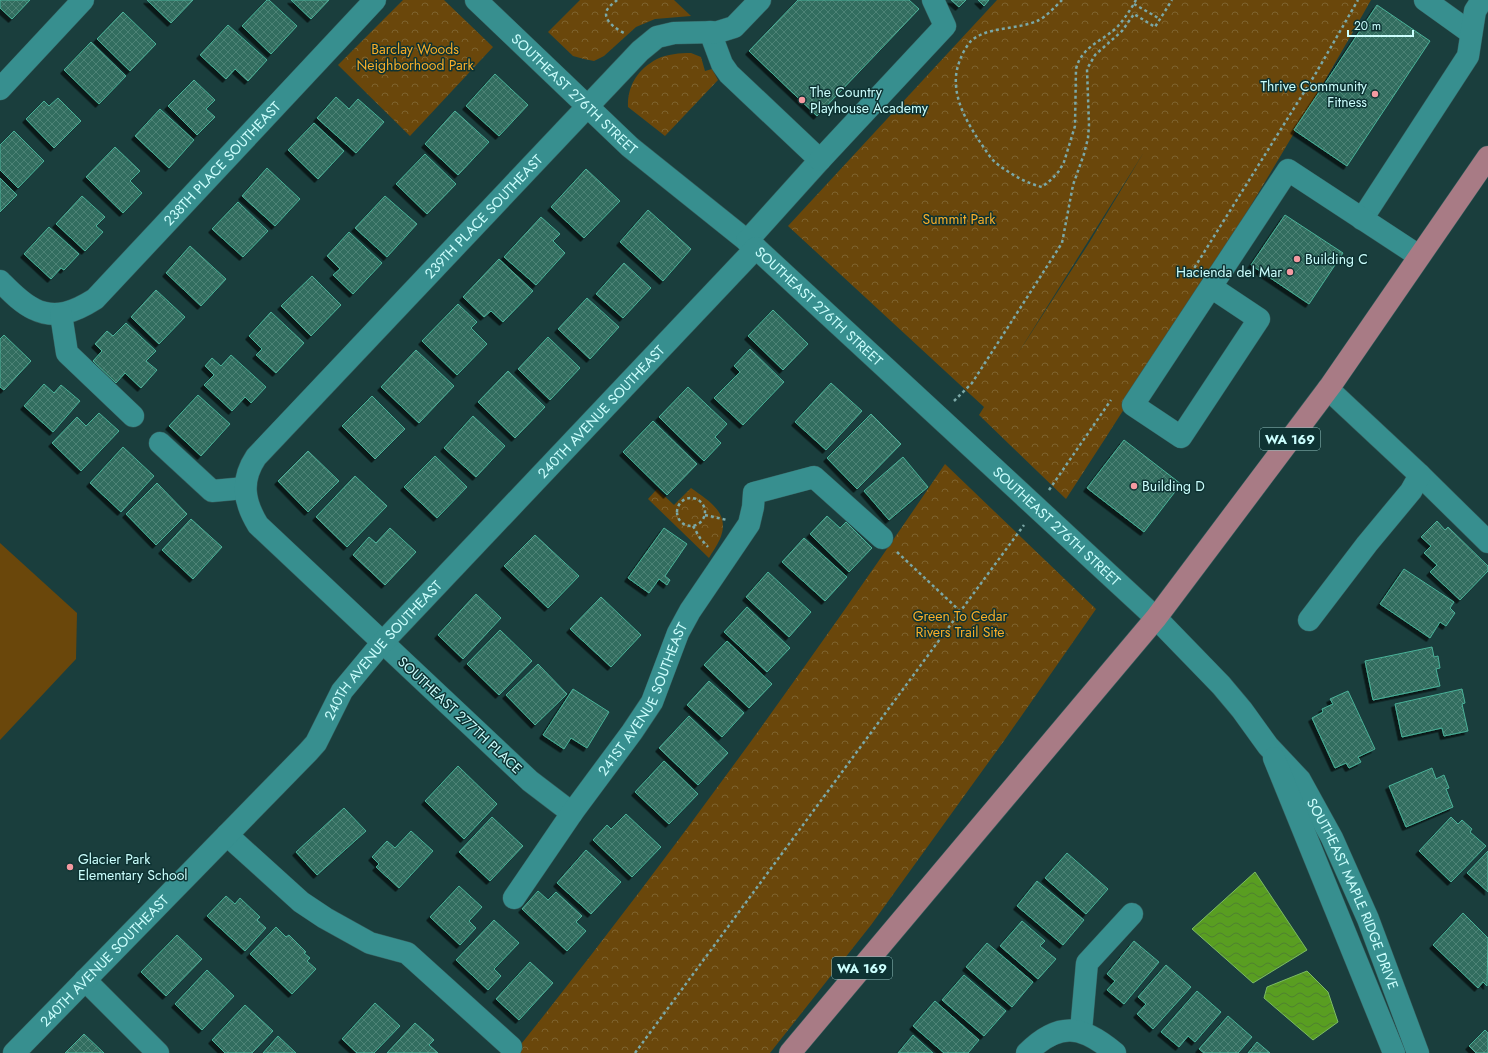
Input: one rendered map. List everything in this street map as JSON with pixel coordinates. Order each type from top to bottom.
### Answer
[{"type":"main road","name":"WA 169","points":[[790,1053],[1156,618],[1328,389],[1488,156]]},
{"type":"street","points":[[0,89],[83,0]]},
{"type":"street","name":"238TH PLACE SOUTHEAST","points":[[61,314],[74,311],[95,299],[376,0]]},
{"type":"street","name":"SOUTHEAST 276TH STREET","points":[[476,0],[630,148],[752,244],[1156,618]]},
{"type":"street","name":"239TH PLACE SOUTHEAST","points":[[245,488],[250,466],[256,457],[640,51],[657,37],[674,33],[718,32],[734,27],[760,0]]},
{"type":"street","name":"240TH AVENUE SOUTHEAST","points":[[14,1053],[308,752],[316,743],[342,690],[382,643],[752,244],[820,160],[944,26],[933,0]]},
{"type":"street","points":[[1425,0],[1471,33]]},
{"type":"street","points":[[1362,218],[1468,56],[1474,11],[1482,0]]},
{"type":"street","points":[[710,32],[722,64],[729,74],[820,160]]},
{"type":"street","points":[[1210,287],[1259,319],[1181,437],[1132,405],[1210,287],[1288,170],[1419,256]]},
{"type":"street","points":[[0,281],[21,301],[34,310],[61,314],[67,354],[133,416]]},
{"type":"street","points":[[1328,389],[1420,475],[1488,542]]},
{"type":"street","points":[[160,443],[212,491],[245,488]]},
{"type":"street","points":[[1309,620],[1367,544],[1411,491],[1420,475]]},
{"type":"street","name":"241ST AVENUE SOUTHEAST","points":[[514,898],[572,813],[632,732],[652,702],[678,633],[690,611],[749,524],[754,493],[814,476],[882,538]]},
{"type":"street","name":"SOUTHEAST 277TH PLACE","points":[[245,488],[246,501],[251,514],[258,525],[530,781],[572,813]]},
{"type":"street","name":"SOUTHEAST MAPLE RIDGE DRIVE","points":[[1156,618],[1221,685],[1242,710],[1268,746],[1300,780],[1332,838],[1368,919],[1418,1053]]},
{"type":"street","name":"SOUTHEAST MAPLE RIDGE DRIVE","points":[[1268,746],[1394,1053]]},
{"type":"street","points":[[227,836],[301,902],[325,918],[370,943],[407,953],[511,1047]]},
{"type":"street","points":[[1076,1031],[1087,963],[1132,914]]},
{"type":"street","points":[[85,980],[158,1053]]},
{"type":"street","points":[[1028,1053],[1039,1041],[1053,1034],[1076,1031],[1100,1040],[1115,1053]]},
{"type":"path","points":[[617,0],[606,13],[608,20],[621,32],[648,45]]},
{"type":"path","points":[[1062,0],[1038,21],[992,31],[979,36],[970,42],[963,53],[958,66],[956,82],[957,98],[967,123],[995,163],[1028,183],[1042,187],[1052,179],[1064,162],[1075,126],[1076,69],[1078,61],[1091,45],[1118,26],[1136,0]]},
{"type":"path","points":[[938,417],[972,383],[1062,243],[1073,186],[1088,138],[1089,126],[1086,79],[1087,69],[1090,62],[1095,55],[1122,31],[1134,14],[1155,26],[1172,0]]},
{"type":"path","points":[[1187,280],[1316,73],[1358,0]]},
{"type":"path","points":[[1134,4],[1160,19]]},
{"type":"path","points":[[635,1053],[1036,508],[1112,399]]},
{"type":"path","points":[[690,497],[701,501],[706,511],[702,522],[692,527],[681,523],[676,513],[680,502],[690,497]]},
{"type":"path","points":[[882,538],[960,611]]},
{"type":"green space","name":"Barclay Woods Neighborhood Park","points":[[403,0],[444,0],[493,47],[410,136],[338,65]]},
{"type":"green space","points":[[580,0],[674,0],[691,16],[655,19],[636,27],[604,56],[594,61],[573,56],[548,32]]},
{"type":"green space","name":"Summit Park","points":[[997,0],[1371,0],[1298,127],[1223,252],[1066,499],[979,415],[984,407],[788,226]],"holes":[[[1144,152],[1089,243],[1015,358]]]},
{"type":"green space","points":[[691,53],[701,57],[705,71],[712,69],[718,80],[665,136],[628,107],[629,92],[639,73],[650,63],[665,56]]},
{"type":"green space","name":"Green To Cedar Rivers Trail Site","points":[[945,464],[1096,609],[1006,738],[871,925],[770,1053],[514,1053],[626,909],[735,763],[841,615]]},
{"type":"green space","points":[[691,488],[711,503],[720,515],[723,522],[723,530],[720,539],[709,558],[648,499],[657,489],[674,505]]},
{"type":"green space","points":[[0,543],[77,613],[76,659],[0,740]]},
{"type":"water","points":[[1255,872],[1307,950],[1253,983],[1192,929]]},
{"type":"water","points":[[1307,971],[1328,992],[1338,1022],[1313,1040],[1264,998],[1267,987]]},
{"type":"building","points":[[0,0],[30,0],[12,19],[0,8]]},
{"type":"building","points":[[147,0],[193,0],[171,23]]},
{"type":"building","points":[[267,0],[269,0],[297,26],[271,54],[242,26]]},
{"type":"building","points":[[291,0],[329,0],[311,19]]},
{"type":"building","points":[[798,0],[909,0],[919,9],[817,116],[749,51]]},
{"type":"building","points":[[951,0],[966,0],[959,7]]},
{"type":"building","points":[[978,0],[989,0],[984,6]]},
{"type":"building","points":[[1377,5],[1430,41],[1347,166],[1294,130]]},
{"type":"building","points":[[123,12],[156,44],[130,71],[97,39]]},
{"type":"building","points":[[228,25],[267,60],[248,81],[235,69],[226,79],[200,55]]},
{"type":"building","points":[[91,42],[126,76],[99,104],[64,70]]},
{"type":"building","points":[[495,74],[528,105],[499,136],[466,106]]},
{"type":"building","points":[[194,80],[215,100],[206,109],[215,117],[197,135],[168,106]]},
{"type":"building","points":[[336,97],[349,109],[358,99],[384,122],[356,153],[317,118]]},
{"type":"building","points":[[58,98],[81,121],[54,148],[26,119],[44,101],[49,106]]},
{"type":"building","points":[[160,109],[194,140],[169,168],[135,136]]},
{"type":"building","points":[[455,111],[489,142],[458,175],[425,144]]},
{"type":"building","points":[[314,123],[344,151],[318,179],[288,150]]},
{"type":"building","points":[[14,131],[44,161],[18,188],[0,170],[0,145]]},
{"type":"building","points":[[115,147],[140,171],[130,181],[142,193],[123,213],[86,177]]},
{"type":"building","points":[[425,154],[456,184],[427,214],[396,184]]},
{"type":"building","points":[[267,168],[300,199],[275,226],[242,196]]},
{"type":"building","points":[[586,169],[620,201],[584,238],[551,207]]},
{"type":"building","points":[[0,178],[17,195],[0,212]]},
{"type":"building","points":[[82,196],[105,217],[96,226],[103,232],[85,251],[56,224]]},
{"type":"building","points":[[385,196],[417,224],[387,257],[355,228]]},
{"type":"building","points":[[238,202],[268,231],[243,257],[212,229]]},
{"type":"building","points":[[648,210],[691,249],[663,281],[620,242]]},
{"type":"building","name":"Building C","points":[[1285,215],[1343,253],[1309,304],[1251,265]]},
{"type":"building","points":[[541,217],[560,234],[553,241],[565,253],[536,285],[504,257]]},
{"type":"building","points":[[49,227],[79,254],[64,270],[61,268],[51,279],[24,254]]},
{"type":"building","points":[[349,232],[382,263],[353,294],[333,275],[340,269],[327,256]]},
{"type":"building","points":[[190,246],[226,279],[201,306],[166,273]]},
{"type":"building","points":[[499,259],[533,291],[503,322],[491,311],[484,317],[463,297]]},
{"type":"building","points":[[624,263],[651,288],[623,318],[596,294]]},
{"type":"building","points":[[312,276],[341,305],[311,336],[281,306]]},
{"type":"building","points":[[156,290],[185,317],[159,344],[131,317]]},
{"type":"building","points":[[587,298],[619,327],[590,359],[558,329]]},
{"type":"building","points":[[458,304],[477,322],[471,328],[487,344],[457,375],[422,341]]},
{"type":"building","points":[[773,310],[808,344],[783,370],[748,336]]},
{"type":"building","points":[[271,312],[304,343],[276,373],[256,355],[262,349],[249,336]]},
{"type":"building","points":[[126,323],[156,351],[146,361],[157,370],[141,388],[125,373],[116,383],[93,361],[102,351],[95,344],[107,331],[113,336]]},
{"type":"building","points":[[4,335],[31,361],[4,390],[0,387],[0,339]]},
{"type":"building","points":[[548,337],[580,368],[550,400],[518,369]]},
{"type":"building","points":[[750,349],[784,382],[743,425],[714,398],[740,372],[734,366]]},
{"type":"building","points":[[416,350],[454,386],[419,423],[381,387]]},
{"type":"building","points":[[231,355],[266,387],[251,403],[245,397],[232,411],[204,385],[214,375],[205,366],[212,358],[221,366]]},
{"type":"building","points":[[508,371],[545,407],[515,438],[478,402]]},
{"type":"building","points":[[831,383],[862,411],[826,450],[795,422]]},
{"type":"building","points":[[44,384],[54,393],[61,385],[80,401],[53,432],[24,406]]},
{"type":"building","points":[[688,387],[727,424],[715,437],[721,443],[704,461],[659,417]]},
{"type":"building","points":[[198,395],[230,424],[201,456],[169,426]]},
{"type":"building","points":[[372,396],[405,429],[375,459],[342,426]]},
{"type":"building","points":[[99,413],[119,431],[81,471],[52,443],[77,417],[86,426]]},
{"type":"building","points":[[871,414],[901,444],[857,489],[827,458]]},
{"type":"building","points":[[473,416],[505,446],[476,477],[444,448]]},
{"type":"building","points":[[653,421],[697,464],[667,495],[623,452]]},
{"type":"building","name":"Building D","points":[[1124,440],[1181,484],[1144,532],[1087,488]]},
{"type":"building","points":[[123,447],[154,476],[121,512],[90,483]]},
{"type":"building","points":[[308,451],[339,481],[308,512],[278,481]]},
{"type":"building","points":[[435,456],[467,487],[437,518],[404,487]]},
{"type":"building","points":[[903,457],[928,487],[889,520],[864,491]]},
{"type":"building","points":[[355,476],[387,506],[347,547],[316,517]]},
{"type":"building","points":[[157,483],[187,514],[156,545],[126,514]]},
{"type":"building","points":[[827,516],[840,528],[846,522],[872,548],[849,572],[810,534]]},
{"type":"building","points":[[191,519],[222,547],[193,579],[162,550]]},
{"type":"building","points":[[1437,521],[1445,530],[1448,527],[1488,566],[1488,571],[1460,600],[1430,572],[1437,565],[1424,553],[1431,546],[1421,537]]},
{"type":"building","points":[[390,528],[416,552],[385,585],[353,555],[369,537],[376,543]]},
{"type":"building","points":[[664,528],[687,544],[665,576],[670,580],[667,585],[659,579],[649,593],[628,578]]},
{"type":"building","points":[[535,535],[579,576],[548,608],[504,566]]},
{"type":"building","points":[[804,538],[847,577],[825,601],[782,562]]},
{"type":"building","points":[[1404,569],[1454,602],[1450,608],[1455,613],[1446,626],[1440,622],[1430,638],[1380,604]]},
{"type":"building","points":[[768,572],[811,612],[789,637],[746,597]]},
{"type":"building","points":[[476,594],[501,618],[463,659],[438,635]]},
{"type":"building","points":[[601,597],[641,635],[611,667],[570,629]]},
{"type":"building","points":[[747,607],[790,648],[767,672],[724,632]]},
{"type":"building","points":[[500,630],[532,661],[499,695],[467,664]]},
{"type":"building","points":[[727,641],[772,684],[749,708],[704,665]]},
{"type":"building","points":[[1432,647],[1434,657],[1438,656],[1440,668],[1436,669],[1440,686],[1373,700],[1365,661]]},
{"type":"building","points":[[538,664],[567,694],[535,725],[506,695]]},
{"type":"building","points":[[709,681],[744,713],[722,737],[687,705]]},
{"type":"building","points":[[573,689],[609,712],[587,748],[571,738],[564,749],[543,735]]},
{"type":"building","points":[[1462,689],[1465,703],[1462,704],[1468,731],[1444,736],[1442,728],[1402,737],[1395,704]]},
{"type":"building","points":[[1348,691],[1375,749],[1358,757],[1361,762],[1349,768],[1346,763],[1335,768],[1312,718],[1323,712],[1322,709],[1333,704],[1330,699]]},
{"type":"building","points":[[689,716],[728,753],[698,785],[659,748]]},
{"type":"building","points":[[664,761],[698,794],[669,824],[635,792]]},
{"type":"building","points":[[458,766],[497,804],[464,839],[425,801]]},
{"type":"building","points":[[1432,768],[1436,779],[1444,775],[1449,788],[1446,789],[1453,807],[1406,827],[1389,786]]},
{"type":"building","points":[[344,808],[366,831],[317,875],[296,852]]},
{"type":"building","points":[[626,814],[661,847],[632,877],[593,840],[607,825],[611,829]]},
{"type":"building","points":[[492,817],[523,846],[490,881],[459,852]]},
{"type":"building","points":[[1451,817],[1458,824],[1462,820],[1472,829],[1470,832],[1486,846],[1451,882],[1419,851]]},
{"type":"building","points":[[411,831],[433,851],[399,888],[376,867],[379,864],[372,857],[387,841],[395,848]]},
{"type":"building","points":[[586,850],[621,882],[591,914],[557,883]]},
{"type":"building","points":[[1488,851],[1488,892],[1467,873]]},
{"type":"building","points":[[1067,853],[1108,889],[1086,914],[1045,878]]},
{"type":"building","points":[[1037,881],[1084,920],[1063,945],[1017,906]]},
{"type":"building","points":[[459,886],[482,907],[469,921],[476,928],[460,945],[430,917]]},
{"type":"building","points":[[538,891],[548,900],[556,892],[582,916],[576,922],[586,931],[567,951],[522,909]]},
{"type":"building","points":[[226,896],[235,904],[240,898],[260,917],[257,920],[266,928],[245,951],[207,916]]},
{"type":"building","points":[[1463,913],[1488,938],[1487,986],[1483,982],[1478,988],[1433,945]]},
{"type":"building","points":[[494,920],[519,943],[494,969],[501,976],[488,990],[456,960]]},
{"type":"building","points":[[1022,921],[1045,941],[1040,946],[1056,959],[1038,979],[1000,946]]},
{"type":"building","points":[[276,927],[286,937],[289,935],[306,952],[304,953],[310,958],[307,961],[316,969],[292,994],[250,954]]},
{"type":"building","points":[[177,935],[202,959],[166,996],[141,972]]},
{"type":"building","points":[[1134,941],[1159,962],[1124,1004],[1107,990],[1115,981],[1107,974]]},
{"type":"building","points":[[987,943],[1033,982],[1012,1007],[966,967]]},
{"type":"building","points":[[530,962],[553,983],[519,1020],[496,999]]},
{"type":"building","points":[[1166,965],[1191,987],[1153,1029],[1137,1014],[1146,1004],[1138,997]]},
{"type":"building","points":[[207,970],[234,996],[202,1030],[175,1004]]},
{"type":"building","points":[[964,975],[1006,1011],[984,1036],[942,1000]]},
{"type":"building","points":[[1197,991],[1221,1012],[1195,1042],[1188,1036],[1179,1047],[1161,1032]]},
{"type":"building","points":[[935,1001],[979,1040],[968,1053],[944,1053],[913,1026]]},
{"type":"building","points":[[375,1003],[400,1026],[374,1053],[357,1053],[342,1039]]},
{"type":"building","points":[[245,1005],[273,1031],[252,1053],[225,1053],[212,1040]]},
{"type":"building","points":[[1228,1016],[1252,1037],[1238,1053],[1204,1053],[1199,1049]]},
{"type":"building","points":[[415,1023],[434,1040],[429,1045],[438,1053],[387,1053]]},
{"type":"building","points":[[1485,1030],[1488,1033],[1488,1053],[1476,1053],[1469,1046]]},
{"type":"building","points":[[84,1034],[104,1053],[65,1053]]},
{"type":"building","points":[[913,1035],[933,1053],[898,1053]]},
{"type":"building","points":[[278,1036],[296,1053],[263,1053]]},
{"type":"building","points":[[1257,1042],[1270,1053],[1248,1053]]},
{"type":"place","name":"Thrive Community Fitness","points":[[1375,94]]},
{"type":"place","name":"The Country Playhouse Academy","points":[[802,100]]},
{"type":"place","name":"Building C","points":[[1297,259]]},
{"type":"place","name":"Hacienda del Mar","points":[[1290,272]]},
{"type":"place","name":"Building D","points":[[1134,486]]},
{"type":"place","name":"Glacier Park Elementary School","points":[[70,867]]}]
